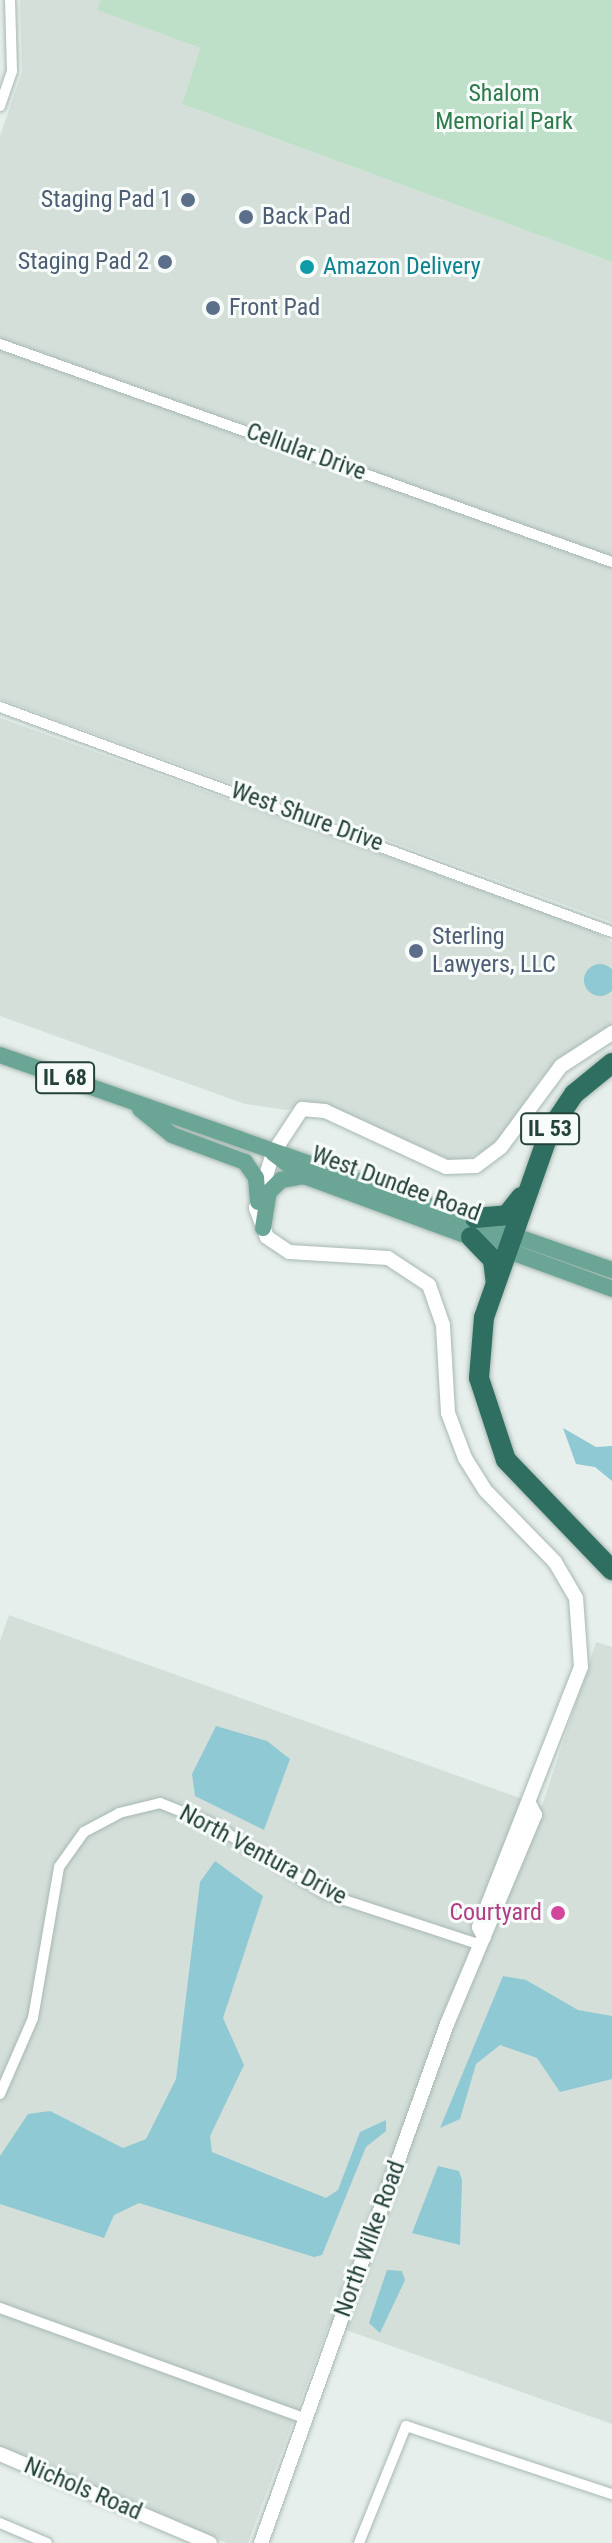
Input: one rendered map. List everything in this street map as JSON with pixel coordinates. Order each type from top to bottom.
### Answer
[{"type":"highway","name":"IL 53","points":[[511,1243],[525,1191],[562,1111],[612,1063]]},
{"type":"highway","points":[[496,1283],[493,1260],[473,1228],[507,1215],[525,1191]]},
{"type":"highway","points":[[511,1243],[496,1283],[479,1355],[491,1432],[523,1484],[612,1570]]},
{"type":"main road","name":"West Dundee Road","points":[[0,1055],[511,1243]]},
{"type":"main road","points":[[129,1101],[172,1135],[245,1162],[256,1178],[258,1202]]},
{"type":"main road","name":"West Dundee Road","points":[[273,1153],[304,1176],[473,1228]]},
{"type":"main road","points":[[263,1228],[269,1192],[281,1180],[304,1176]]},
{"type":"main road","points":[[511,1243],[612,1289]]},
{"type":"main road","name":"IL 68","points":[[511,1243],[612,1270]]},
{"type":"street","points":[[0,106],[13,40],[10,0]]},
{"type":"street","points":[[0,35],[13,40]]},
{"type":"street","name":"Cellular Drive","points":[[0,344],[612,562]]},
{"type":"street","name":"West Shure Drive","points":[[0,707],[612,932]]},
{"type":"street","points":[[263,1228],[258,1202],[273,1153],[291,1117],[314,1109],[426,1160],[476,1166],[501,1147],[561,1066],[612,1033]]},
{"type":"street","name":"North Wilke Road","points":[[261,2543],[482,1941],[535,1815],[530,1805],[581,1667],[583,1630],[555,1562],[485,1490],[465,1458],[448,1413],[438,1301],[418,1275],[388,1258],[289,1252],[263,1228]]},
{"type":"street","name":"North Ventura Drive","points":[[0,2094],[33,2018],[59,1867],[84,1832],[119,1813],[160,1803],[212,1824],[326,1894],[482,1941]]},
{"type":"street","points":[[0,2308],[306,2419]]},
{"type":"street","points":[[359,2543],[406,2426],[612,2494]]},
{"type":"street","name":"Nichols Road","points":[[0,2454],[210,2543]]},
{"type":"street","points":[[0,2523],[47,2543]]},
{"type":"shaded area","points":[[20,0],[101,0],[98,10],[200,48],[182,104],[612,262],[612,922],[0,699],[0,136],[22,72]]},
{"type":"shaded area","points":[[0,718],[590,929],[612,942],[612,1027],[540,1079],[498,1144],[458,1163],[315,1102],[286,1110],[245,1104],[0,1016]]},
{"type":"shaded area","points":[[9,1615],[542,1806],[596,1642],[612,1647],[612,2424],[329,2324],[248,2543],[227,2543],[0,2448],[0,1641]]},
{"type":"green space","name":"Shalom Memorial Park","points":[[101,0],[612,0],[612,262],[182,104],[200,48],[97,10]]},
{"type":"water","points":[[600,964],[611,969],[616,980],[611,991],[600,996],[589,991],[584,980],[589,969]]},
{"type":"water","points":[[563,1428],[596,1447],[612,1446],[612,1481],[595,1467],[576,1464]]},
{"type":"water","points":[[216,1726],[267,1741],[290,1759],[264,1830],[195,1796],[192,1774]]},
{"type":"water","points":[[215,1861],[263,1896],[223,2018],[244,2065],[210,2136],[212,2152],[326,2198],[338,2190],[360,2132],[386,2120],[386,2131],[366,2147],[322,2255],[314,2257],[139,2203],[114,2215],[104,2238],[0,2204],[0,2156],[28,2114],[50,2111],[123,2148],[146,2139],[176,2079],[200,1882]]},
{"type":"water","points":[[503,1976],[526,1980],[578,2010],[612,2016],[612,2079],[560,2092],[537,2058],[500,2045],[476,2064],[460,2119],[440,2128]]},
{"type":"water","points":[[438,2166],[459,2171],[462,2180],[460,2245],[412,2233]]},
{"type":"water","points":[[387,2270],[402,2271],[405,2280],[380,2333],[369,2323]]},
{"type":"place","name":"Staging Pad 1","points":[[188,200]]},
{"type":"place","name":"Back Pad","points":[[246,217]]},
{"type":"place","name":"Staging Pad 2","points":[[165,262]]},
{"type":"place","name":"Amazon Delivery","points":[[307,267]]},
{"type":"place","name":"Front Pad","points":[[213,308]]},
{"type":"place","name":"Sterling Lawyers, LLC","points":[[416,951]]},
{"type":"place","name":"Courtyard","points":[[558,1913]]}]
